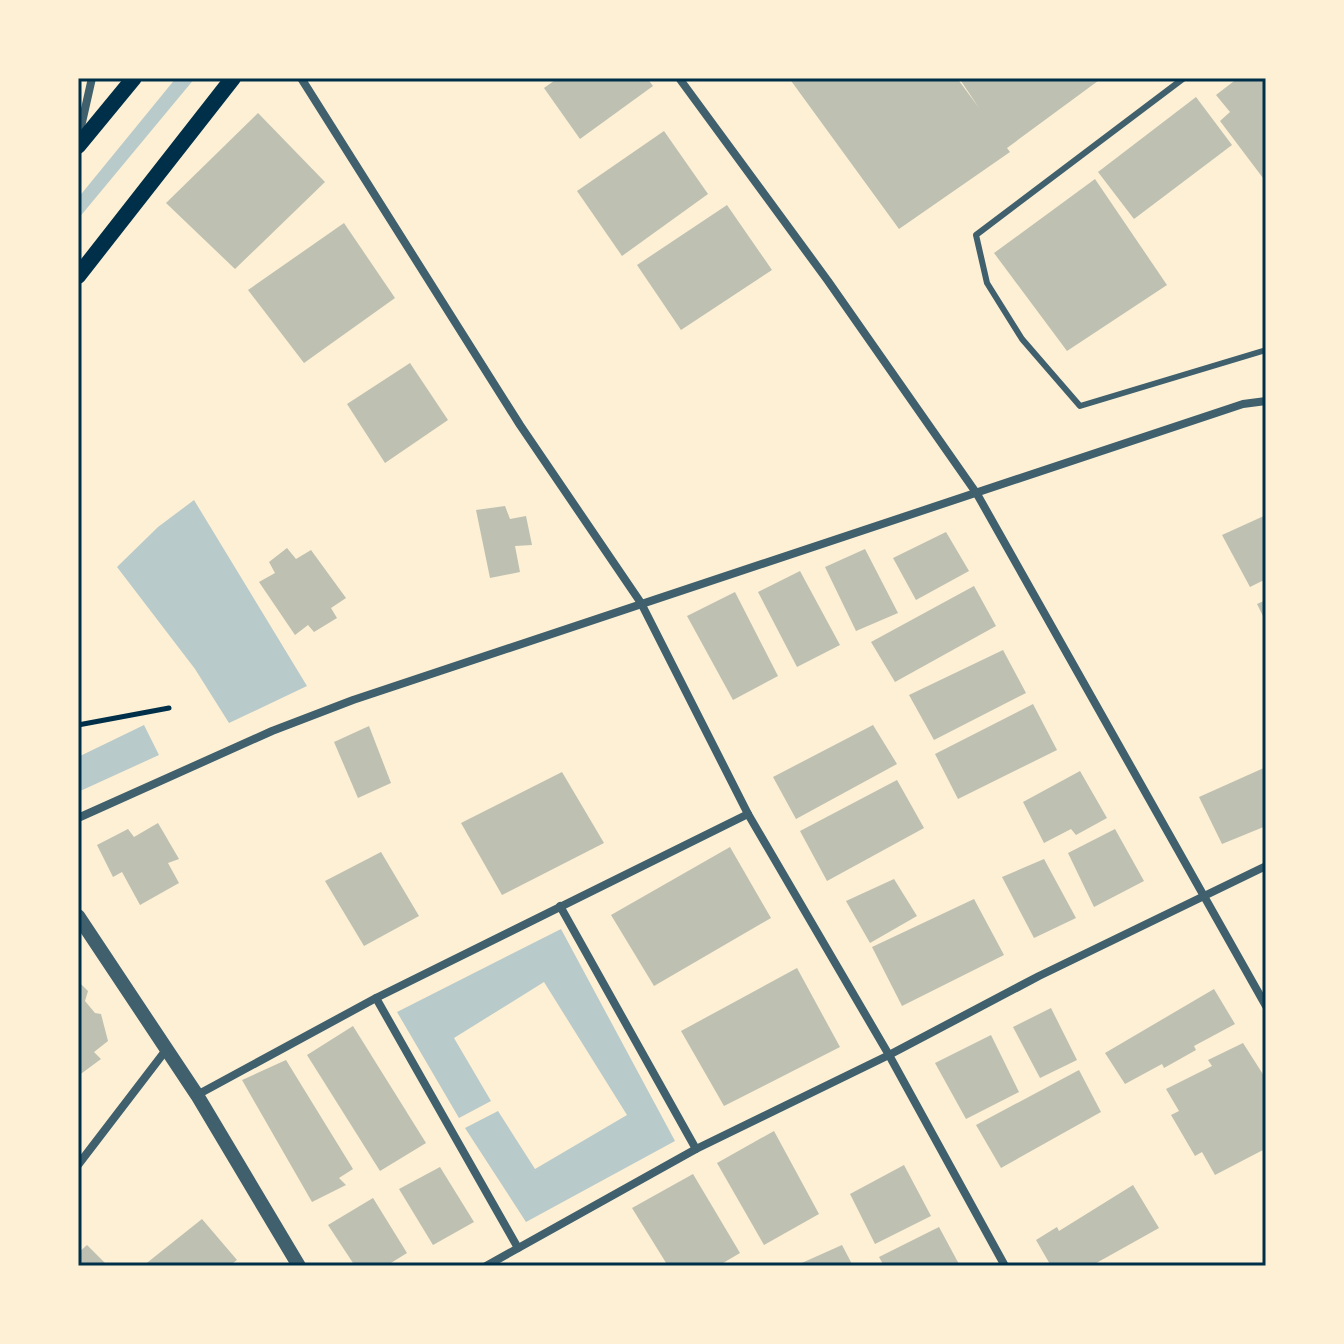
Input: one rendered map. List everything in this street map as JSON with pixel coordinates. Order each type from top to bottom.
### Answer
[{"type":"main road","points":[[78,143],[134,78]]},
{"type":"main road","points":[[78,276],[233,78]]},
{"type":"street","points":[[78,143],[92,78]]},
{"type":"street","points":[[301,78],[512,412],[641,603],[748,814],[889,1055],[1005,1266]]},
{"type":"street","points":[[679,78],[828,281],[977,494],[1266,1006]]},
{"type":"street","points":[[78,818],[272,731],[353,700],[1243,404],[1266,401]]},
{"type":"street","points":[[197,1095],[376,998],[748,814]]},
{"type":"street","points":[[486,1266],[696,1149],[889,1055],[1039,976],[1266,866]]},
{"type":"street","points":[[560,906],[696,1149]]},
{"type":"street","points":[[78,916],[197,1095],[299,1266]]},
{"type":"street","points":[[376,998],[518,1248]]},
{"type":"street","points":[[78,1165],[166,1050]]},
{"type":"lane","points":[[1184,78],[976,235],[987,283],[1022,339],[1080,406],[1266,350]]},
{"type":"path","points":[[78,725],[169,708]]},
{"type":"shaded area","points":[[176,78],[195,78],[78,219],[78,198]]},
{"type":"shaded area","points":[[194,500],[307,686],[229,723],[195,669],[117,567],[158,527]]},
{"type":"shaded area","points":[[144,725],[159,755],[78,792],[78,757]]},
{"type":"shaded area","points":[[561,929],[675,1141],[526,1222],[465,1128],[498,1111],[535,1169],[627,1115],[544,982],[454,1038],[491,1101],[459,1118],[397,1012]]},
{"type":"building","points":[[558,78],[647,78],[653,86],[580,139],[544,88]]},
{"type":"building","points":[[789,78],[957,78],[979,108],[959,78],[1102,78],[1007,148],[1010,152],[899,229]]},
{"type":"building","points":[[1238,78],[1266,78],[1266,182],[1220,121],[1230,112],[1216,95]]},
{"type":"building","points":[[1196,97],[1232,145],[1134,219],[1098,172]]},
{"type":"building","points":[[258,113],[325,182],[235,269],[166,203]]},
{"type":"building","points":[[664,131],[708,194],[622,256],[577,191]]},
{"type":"building","points":[[1095,179],[1167,285],[1067,351],[994,253]]},
{"type":"building","points":[[727,205],[772,270],[681,330],[637,265]]},
{"type":"building","points":[[344,223],[395,298],[304,363],[248,290]]},
{"type":"building","points":[[410,363],[448,420],[385,463],[347,404]]},
{"type":"building","points":[[505,506],[510,519],[526,516],[532,545],[515,546],[520,572],[490,578],[476,510]]},
{"type":"building","points":[[1266,515],[1266,579],[1250,587],[1222,535]]},
{"type":"building","points":[[946,532],[969,571],[916,600],[893,558]]},
{"type":"building","points":[[287,548],[296,559],[311,550],[346,598],[331,608],[337,618],[314,632],[308,625],[295,635],[259,582],[275,573],[269,562]]},
{"type":"building","points":[[865,549],[898,613],[856,631],[825,567]]},
{"type":"building","points":[[800,571],[840,645],[797,667],[758,592]]},
{"type":"building","points":[[974,586],[996,626],[895,682],[871,642]]},
{"type":"building","points":[[735,592],[778,676],[733,700],[687,616]]},
{"type":"building","points":[[1266,600],[1266,622],[1257,604]]},
{"type":"building","points":[[1003,650],[1026,693],[934,740],[909,695]]},
{"type":"building","points":[[1033,704],[1057,750],[958,799],[935,754]]},
{"type":"building","points":[[873,725],[897,764],[796,819],[773,777]]},
{"type":"building","points":[[369,726],[391,783],[358,798],[334,742]]},
{"type":"building","points":[[1266,767],[1266,826],[1222,844],[1199,797]]},
{"type":"building","points":[[1080,771],[1107,818],[1076,835],[1071,829],[1044,843],[1023,802]]},
{"type":"building","points":[[562,772],[604,843],[502,895],[461,823]]},
{"type":"building","points":[[897,780],[924,828],[827,881],[800,831]]},
{"type":"building","points":[[158,823],[179,859],[168,863],[179,883],[140,905],[122,872],[113,877],[97,845],[128,829],[134,837]]},
{"type":"building","points":[[1115,829],[1144,881],[1094,907],[1068,853]]},
{"type":"building","points":[[730,847],[771,918],[654,986],[611,915]]},
{"type":"building","points":[[381,852],[419,916],[364,946],[325,881]]},
{"type":"building","points":[[1044,859],[1076,918],[1034,938],[1002,877]]},
{"type":"building","points":[[894,879],[917,916],[870,943],[846,901]]},
{"type":"building","points":[[974,899],[1004,955],[902,1006],[872,947]]},
{"type":"building","points":[[797,968],[840,1047],[724,1106],[681,1031]]},
{"type":"building","points":[[78,981],[88,991],[85,1001],[95,1013],[101,1014],[108,1041],[94,1052],[101,1059],[78,1076]]},
{"type":"building","points":[[1214,989],[1235,1024],[1194,1046],[1196,1050],[1164,1068],[1162,1064],[1125,1084],[1105,1053]]},
{"type":"building","points":[[1051,1008],[1077,1060],[1040,1078],[1013,1027]]},
{"type":"building","points":[[353,1026],[426,1143],[380,1171],[307,1055]]},
{"type":"building","points":[[991,1035],[1019,1092],[966,1119],[935,1063]]},
{"type":"building","points":[[1243,1043],[1266,1079],[1266,1156],[1263,1150],[1215,1175],[1202,1152],[1195,1156],[1171,1115],[1179,1111],[1166,1089],[1212,1066],[1208,1060]]},
{"type":"building","points":[[286,1060],[353,1169],[339,1178],[346,1185],[312,1202],[242,1080]]},
{"type":"building","points":[[1079,1070],[1101,1112],[1001,1168],[976,1125]]},
{"type":"building","points":[[774,1131],[819,1214],[764,1245],[717,1163]]},
{"type":"building","points":[[904,1165],[931,1216],[875,1244],[850,1194]]},
{"type":"building","points":[[440,1167],[474,1222],[433,1245],[399,1189]]},
{"type":"building","points":[[693,1174],[740,1253],[718,1266],[668,1266],[632,1208]]},
{"type":"building","points":[[1133,1185],[1159,1228],[1091,1266],[1051,1266],[1036,1240],[1057,1227],[1059,1231]]},
{"type":"building","points":[[373,1198],[407,1253],[386,1266],[355,1266],[328,1225]]},
{"type":"building","points":[[202,1219],[237,1260],[229,1266],[143,1266]]},
{"type":"building","points":[[939,1227],[960,1266],[884,1266],[879,1257]]},
{"type":"building","points":[[87,1245],[108,1266],[78,1266],[78,1253]]},
{"type":"building","points":[[842,1245],[853,1266],[795,1266]]}]
